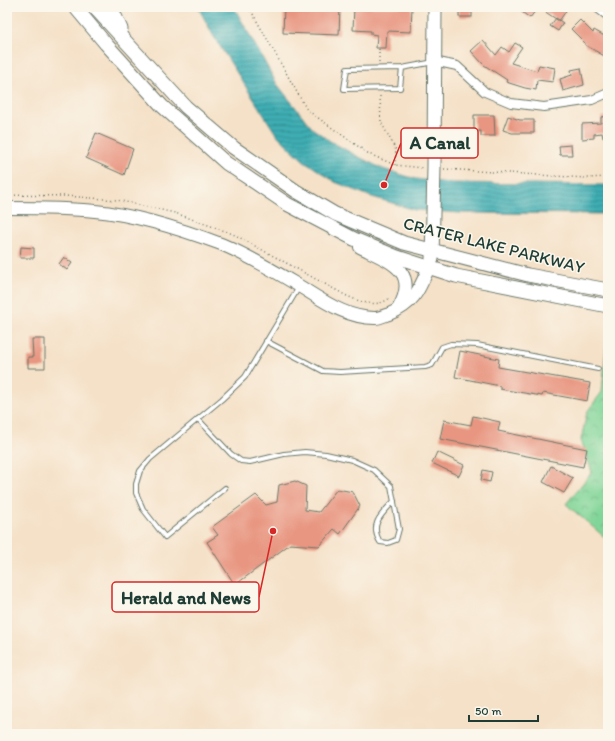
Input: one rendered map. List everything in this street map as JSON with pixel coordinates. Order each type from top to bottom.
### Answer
[{"type":"main road","name":"CRATER LAKE PARKWAY","points":[[75,7],[162,106],[226,163],[287,204],[342,233],[397,257],[431,259],[608,290]]},
{"type":"main road","name":"CRATER LAKE PARKWAY","points":[[94,7],[186,107],[234,148],[296,191],[336,214],[404,243],[456,276],[608,306]]},
{"type":"main road","points":[[111,7],[117,22],[136,52]]},
{"type":"main road","points":[[7,208],[96,211],[162,225],[220,244],[253,258],[340,311],[362,318],[378,318],[398,309],[410,303],[421,285],[431,259],[434,169],[435,7]]},
{"type":"main road","points":[[342,233],[358,246],[397,266],[405,278],[406,285],[402,303],[398,309]]},
{"type":"street","points":[[596,7],[607,15]]},
{"type":"street","points":[[434,62],[457,66],[485,92],[511,103],[544,107],[592,100],[608,93]]},
{"type":"lane","points":[[402,68],[400,88],[344,90],[347,69],[402,68],[434,62]]},
{"type":"lane","points":[[225,488],[164,536],[144,509],[136,493],[136,484],[140,471],[150,459],[222,399],[245,377],[300,286]]},
{"type":"lane","points":[[266,341],[323,370],[340,372],[425,367],[432,365],[442,347],[450,344],[477,345],[598,369]]},
{"type":"lane","points":[[198,419],[231,454],[241,461],[250,462],[284,454],[305,452],[326,454],[352,460],[374,470],[391,486],[394,501],[399,529],[396,540],[388,543],[380,542],[376,535],[376,526],[381,515],[394,501]]},
{"type":"path","points":[[249,7],[307,110],[369,154],[395,166],[586,178],[608,177]]},
{"type":"path","points":[[378,68],[379,48]]},
{"type":"path","points":[[380,89],[381,122],[396,150],[395,166]]},
{"type":"green space","points":[[606,348],[608,349],[608,540],[566,504],[592,472],[581,440],[587,412],[602,392]]},
{"type":"water","points":[[198,7],[234,7],[277,84],[312,128],[330,141],[357,156],[383,169],[416,179],[449,183],[608,185],[608,214],[461,213],[415,210],[369,196],[335,182],[303,160],[276,134],[214,37]]},
{"type":"building","points":[[284,7],[340,7],[339,35],[283,33]]},
{"type":"building","points":[[354,7],[412,7],[411,32],[387,31],[386,48],[376,48],[377,35],[371,34],[371,31],[353,30]]},
{"type":"building","points":[[459,7],[472,7],[472,17],[459,17]]},
{"type":"building","points":[[515,7],[538,7],[530,18]]},
{"type":"building","points":[[538,7],[560,7],[566,11],[559,21]]},
{"type":"building","points":[[556,18],[563,23],[558,31],[550,26]]},
{"type":"building","points":[[580,20],[593,33],[594,30],[608,38],[608,58],[585,45],[585,43],[571,29]]},
{"type":"building","points":[[483,40],[496,55],[502,47],[509,52],[515,43],[522,47],[511,63],[537,71],[539,65],[555,68],[553,82],[537,80],[536,90],[506,82],[507,80],[484,65],[471,51]]},
{"type":"building","points":[[581,68],[584,85],[563,91],[560,79],[572,75],[571,70]]},
{"type":"building","points":[[474,115],[494,115],[495,136],[481,136],[481,131],[474,131]]},
{"type":"building","points":[[508,116],[520,120],[534,120],[534,133],[512,133],[503,130]]},
{"type":"building","points":[[608,116],[608,138],[603,138],[602,133],[594,134],[594,138],[582,139],[582,124],[601,123],[601,117]]},
{"type":"building","points":[[96,133],[133,149],[124,175],[86,158]]},
{"type":"building","points":[[571,145],[572,155],[560,155],[559,146]]},
{"type":"building","points":[[21,247],[34,248],[34,258],[20,258]]},
{"type":"building","points":[[64,257],[72,263],[67,270],[59,264]]},
{"type":"building","points":[[32,339],[45,339],[45,368],[28,368],[28,357],[33,357]]},
{"type":"building","points":[[460,351],[499,359],[498,367],[590,383],[587,401],[543,393],[542,396],[500,389],[500,386],[455,377]]},
{"type":"building","points":[[473,416],[500,422],[498,431],[587,449],[583,467],[440,439],[444,420],[471,425]]},
{"type":"building","points":[[437,452],[464,465],[459,476],[432,463]]},
{"type":"building","points":[[551,466],[573,478],[564,493],[543,482]]},
{"type":"building","points":[[483,470],[492,472],[490,482],[481,480]]},
{"type":"building","points":[[295,481],[306,486],[305,510],[319,512],[337,489],[353,492],[360,506],[340,534],[334,529],[319,546],[290,544],[235,585],[207,542],[218,535],[212,527],[256,495],[266,505],[277,502],[279,485]]},
{"type":"place","name":"A Canal","points":[[384,185]]},
{"type":"place","name":"Herald and News","points":[[273,531]]}]
